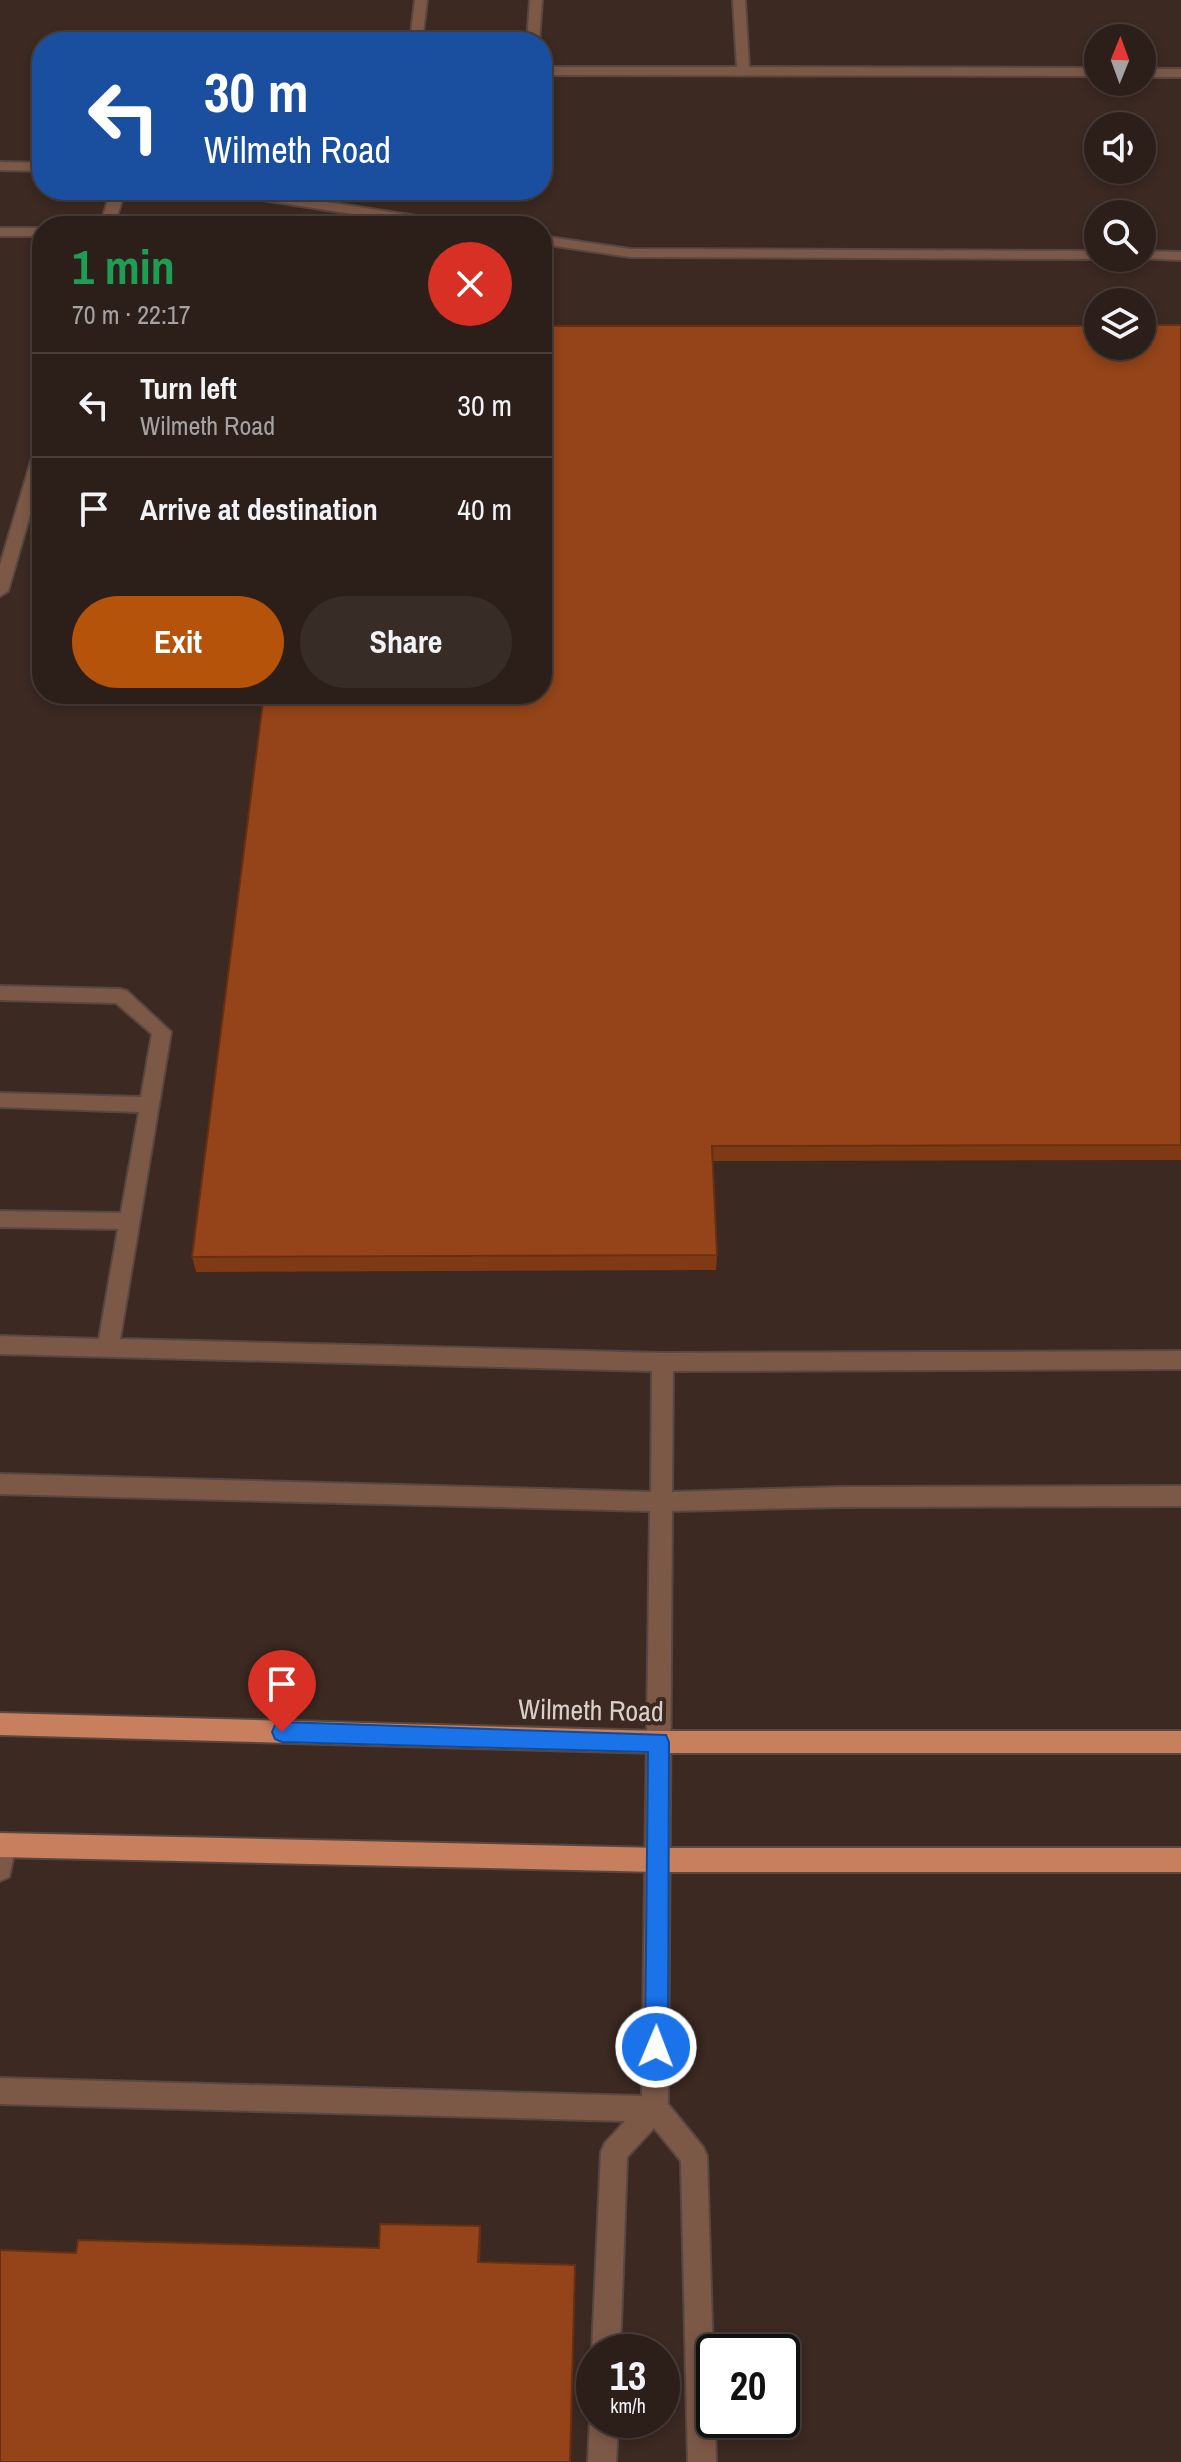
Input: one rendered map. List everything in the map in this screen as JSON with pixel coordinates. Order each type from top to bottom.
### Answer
[{"type":"main road","name":"Wilmeth Road","points":[[0,1724],[659,1742],[1181,1742]]},
{"type":"main road","points":[[1,1853],[659,1860],[1181,1860]]},
{"type":"lane","points":[[417,32],[421,0]]},
{"type":"lane","points":[[534,32],[536,0]]},
{"type":"lane","points":[[739,0],[743,71]]},
{"type":"lane","points":[[552,71],[1084,72]]},
{"type":"lane","points":[[1156,73],[1181,73]]},
{"type":"lane","points":[[0,166],[32,167]]},
{"type":"lane","points":[[288,200],[391,216]]},
{"type":"lane","points":[[0,233],[32,232]]},
{"type":"lane","points":[[552,241],[630,253],[1084,255]]},
{"type":"lane","points":[[1156,255],[1181,256]]},
{"type":"lane","points":[[0,591],[32,482]]},
{"type":"lane","points":[[0,993],[120,996],[162,1032],[108,1348]]},
{"type":"lane","points":[[0,1100],[149,1105]]},
{"type":"lane","points":[[0,1219],[130,1221]]},
{"type":"lane","points":[[0,1345],[663,1362],[1181,1360]]},
{"type":"lane","points":[[663,1362],[655,2109],[694,2156],[702,2462]]},
{"type":"lane","points":[[0,1484],[662,1502],[841,1497],[1181,1496]]},
{"type":"lane","points":[[0,2091],[655,2109]]},
{"type":"lane","points":[[607,2334],[614,2152],[655,2109]]},
{"type":"lane","points":[[602,2462],[603,2438]]},
{"type":"building","points":[[1156,325],[1181,325],[1181,1145],[712,1146],[717,1255],[192,1257],[263,704],[552,704],[552,326],[1084,326],[1084,360],[1156,360]]},
{"type":"building","points":[[380,2224],[480,2226],[478,2262],[575,2265],[570,2462],[0,2462],[0,2250],[76,2253],[78,2240],[379,2248]]},
{"type":"route","points":[[282,1732],[659,1742],[656,2047]]}]
